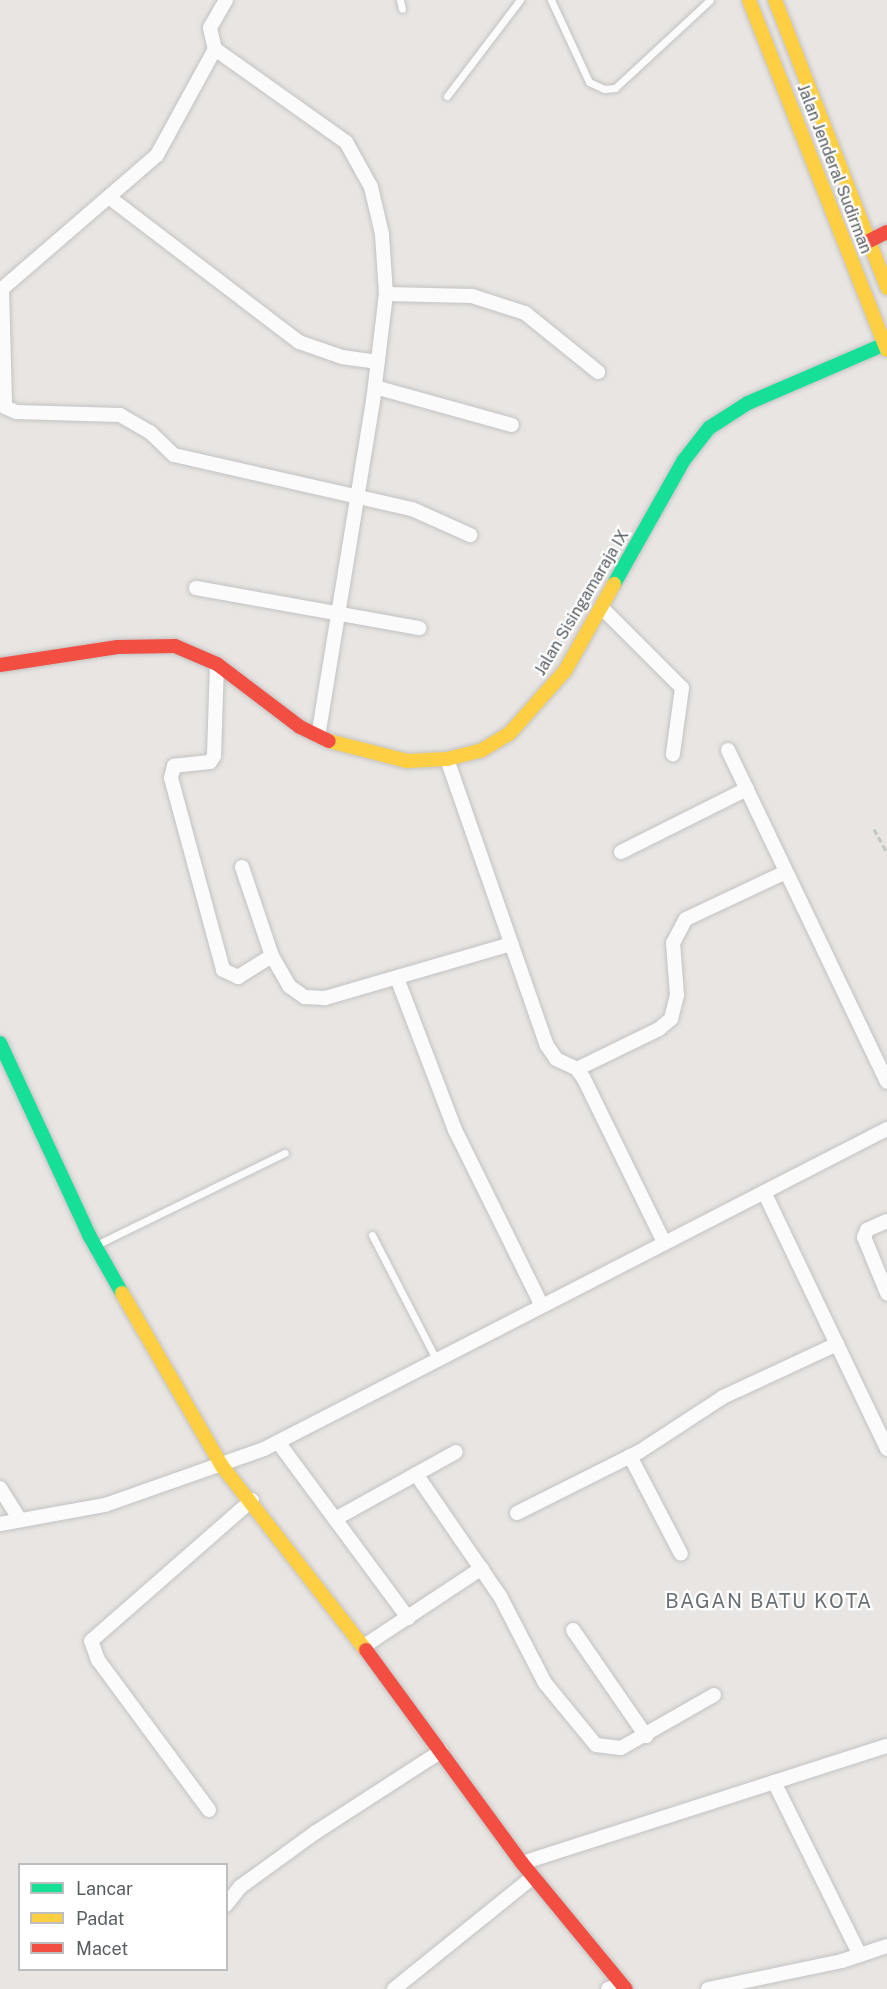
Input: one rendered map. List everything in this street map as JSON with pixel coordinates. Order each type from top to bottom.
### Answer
[{"type":"main road","name":"Jalan Jenderal Sudirman","points":[[749,0],[886,347]]},
{"type":"main road","name":"Jalan Jenderal Sudirman","points":[[775,0],[887,288]]},
{"type":"main road","points":[[869,241],[887,232]]},
{"type":"main road","name":"Jalan Sisingamaraja IX","points":[[0,665],[148,645],[192,650],[217,664],[257,697],[318,736],[370,757],[447,759],[482,750],[509,734],[565,671],[684,460],[709,428],[748,403],[886,347]]},
{"type":"main road","points":[[0,1043],[94,1245],[222,1466],[252,1500],[364,1646],[522,1863],[624,1987]]},
{"type":"street","points":[[226,0],[210,28],[215,49],[346,142],[371,188],[382,234],[386,294],[375,387],[318,736]]},
{"type":"street","points":[[215,49],[157,155],[110,198],[1,289],[5,407],[16,412],[120,416],[150,432],[174,455],[412,509],[470,535]]},
{"type":"street","points":[[110,198],[299,342],[342,357],[378,362]]},
{"type":"street","points":[[386,294],[472,296],[525,313],[598,372]]},
{"type":"street","points":[[375,387],[512,425]]},
{"type":"street","points":[[196,588],[419,628]]},
{"type":"street","points":[[602,608],[682,688],[673,754]]},
{"type":"street","points":[[217,664],[214,756],[210,762],[174,766],[171,778],[223,970],[238,977],[272,956]]},
{"type":"street","points":[[728,750],[887,1082]]},
{"type":"street","points":[[447,759],[551,1054],[576,1069],[664,1242]]},
{"type":"street","points":[[621,852],[747,789]]},
{"type":"street","points":[[242,867],[272,956],[289,986],[305,997],[325,998],[511,944]]},
{"type":"street","points":[[576,1069],[659,1029],[671,1018],[677,994],[673,944],[686,919],[786,872]]},
{"type":"street","points":[[397,978],[451,1121],[541,1304]]},
{"type":"street","points":[[0,1524],[105,1505],[222,1466],[278,1442],[541,1304],[887,1129]]},
{"type":"street","points":[[764,1192],[887,1449]]},
{"type":"street","points":[[887,1221],[867,1230],[864,1237],[887,1293]]},
{"type":"street","points":[[517,1513],[630,1456],[723,1397],[837,1344]]},
{"type":"street","points":[[278,1442],[408,1618]]},
{"type":"street","points":[[335,1519],[456,1452]]},
{"type":"street","points":[[630,1456],[681,1554]]},
{"type":"street","points":[[416,1474],[482,1568],[545,1683],[596,1745],[621,1748],[646,1736],[714,1695]]},
{"type":"street","points":[[0,1488],[20,1520]]},
{"type":"street","points":[[209,1810],[98,1660],[91,1641],[252,1500]]},
{"type":"street","points":[[364,1646],[482,1568]]},
{"type":"street","points":[[573,1630],[646,1736]]},
{"type":"street","points":[[522,1863],[887,1746]]},
{"type":"street","points":[[228,1902],[240,1887],[316,1832],[441,1751]]},
{"type":"street","points":[[774,1782],[860,1955]]},
{"type":"street","points":[[394,1989],[533,1877]]},
{"type":"street","points":[[708,1989],[860,1955],[887,1946]]},
{"type":"street","points":[[608,1989],[624,1987]]},
{"type":"lane","points":[[400,0],[402,9]]},
{"type":"lane","points":[[447,96],[520,0]]},
{"type":"lane","points":[[551,0],[590,82],[604,89],[615,88],[710,0]]},
{"type":"lane","points":[[94,1245],[285,1153]]},
{"type":"lane","points":[[372,1235],[436,1359]]},
{"type":"path","points":[[874,829],[887,852]]},
{"type":"traffic: fast","points":[[614,584],[684,460],[709,428],[748,403],[885,344]]},
{"type":"traffic: fast","points":[[0,1043],[89,1235],[122,1293]]},
{"type":"traffic: slow","points":[[749,0],[887,350]]},
{"type":"traffic: slow","points":[[775,0],[887,288]]},
{"type":"traffic: slow","points":[[329,741],[407,761],[447,759],[482,750],[509,734],[565,671],[614,584]]},
{"type":"traffic: slow","points":[[122,1293],[222,1466],[366,1650]]},
{"type":"traffic: jam","points":[[869,241],[887,232]]},
{"type":"traffic: jam","points":[[0,665],[118,647],[175,646],[217,664],[300,727],[329,741]]},
{"type":"traffic: jam","points":[[366,1650],[522,1863],[626,1989]]},
{"type":"district","name":"BAGAN BATU KOTA","points":[[769,1601]]}]
